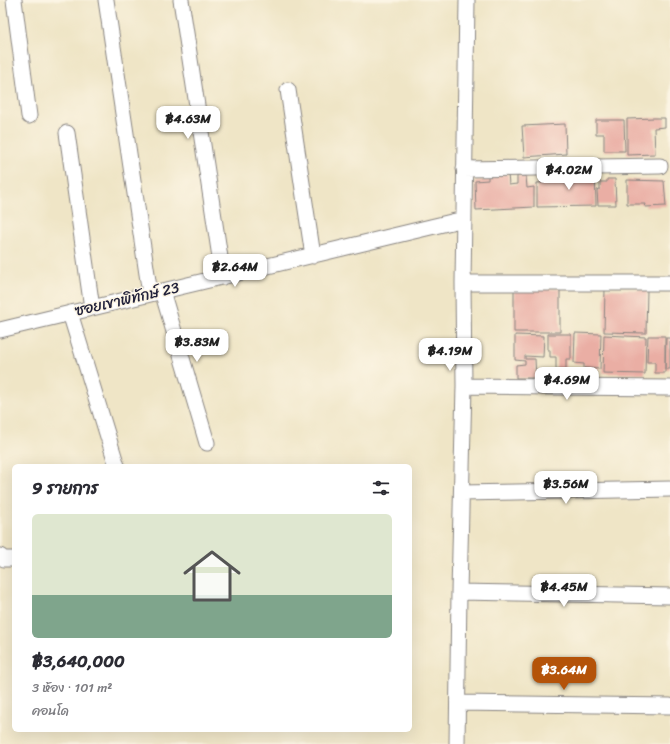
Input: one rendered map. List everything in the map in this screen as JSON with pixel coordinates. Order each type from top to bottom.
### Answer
[{"type":"street","points":[[14,0],[29,116]]},
{"type":"street","points":[[106,0],[156,292],[207,443]]},
{"type":"street","points":[[181,0],[223,277]]},
{"type":"street","points":[[458,744],[459,592],[464,386],[463,283],[467,0]]},
{"type":"street","points":[[288,90],[313,256]]},
{"type":"street","points":[[67,133],[92,308]]},
{"type":"street","points":[[464,169],[660,166]]},
{"type":"street","name":"ซอยเขาพิทักษ์ 23","points":[[0,330],[464,219]]},
{"type":"street","points":[[463,283],[670,283]]},
{"type":"street","points":[[70,313],[116,464]]},
{"type":"street","points":[[464,386],[670,388]]},
{"type":"street","points":[[462,493],[670,489]]},
{"type":"street","points":[[0,556],[4,559],[12,560]]},
{"type":"street","points":[[459,592],[670,596]]},
{"type":"street","points":[[458,703],[670,706]]},
{"type":"building","points":[[665,118],[665,127],[654,128],[655,154],[627,155],[627,119]]},
{"type":"building","points":[[596,120],[624,120],[625,151],[604,151],[604,134],[596,134]]},
{"type":"building","points":[[565,124],[566,154],[524,157],[522,126]]},
{"type":"building","points":[[595,170],[596,206],[537,207],[537,183],[554,182],[553,179],[566,179],[566,184],[573,184],[572,171]]},
{"type":"building","points":[[508,174],[509,185],[517,184],[517,176],[526,176],[527,188],[534,187],[534,207],[476,210],[475,181],[488,180],[488,175]]},
{"type":"building","points":[[607,179],[615,179],[616,205],[598,205],[597,190],[600,189],[600,182],[607,182]]},
{"type":"building","points":[[627,180],[664,181],[666,206],[645,207],[646,204],[627,204]]},
{"type":"building","points":[[514,289],[560,289],[560,332],[514,332]]},
{"type":"building","points":[[605,289],[647,290],[646,333],[604,332]]},
{"type":"building","points":[[575,333],[601,334],[600,369],[584,368],[584,364],[574,363]]},
{"type":"building","points":[[548,334],[571,334],[571,359],[566,359],[566,369],[556,369],[556,357],[550,357],[550,350],[548,350]]},
{"type":"building","points":[[515,335],[544,336],[543,357],[525,356],[525,359],[535,359],[536,378],[516,378],[516,365],[525,364],[525,361],[515,360]]},
{"type":"building","points":[[604,335],[646,337],[645,374],[603,373]]},
{"type":"building","points":[[648,336],[665,336],[665,373],[655,373],[655,362],[647,362]]},
{"type":"building","points":[[666,338],[670,338],[670,369],[665,369]]}]
